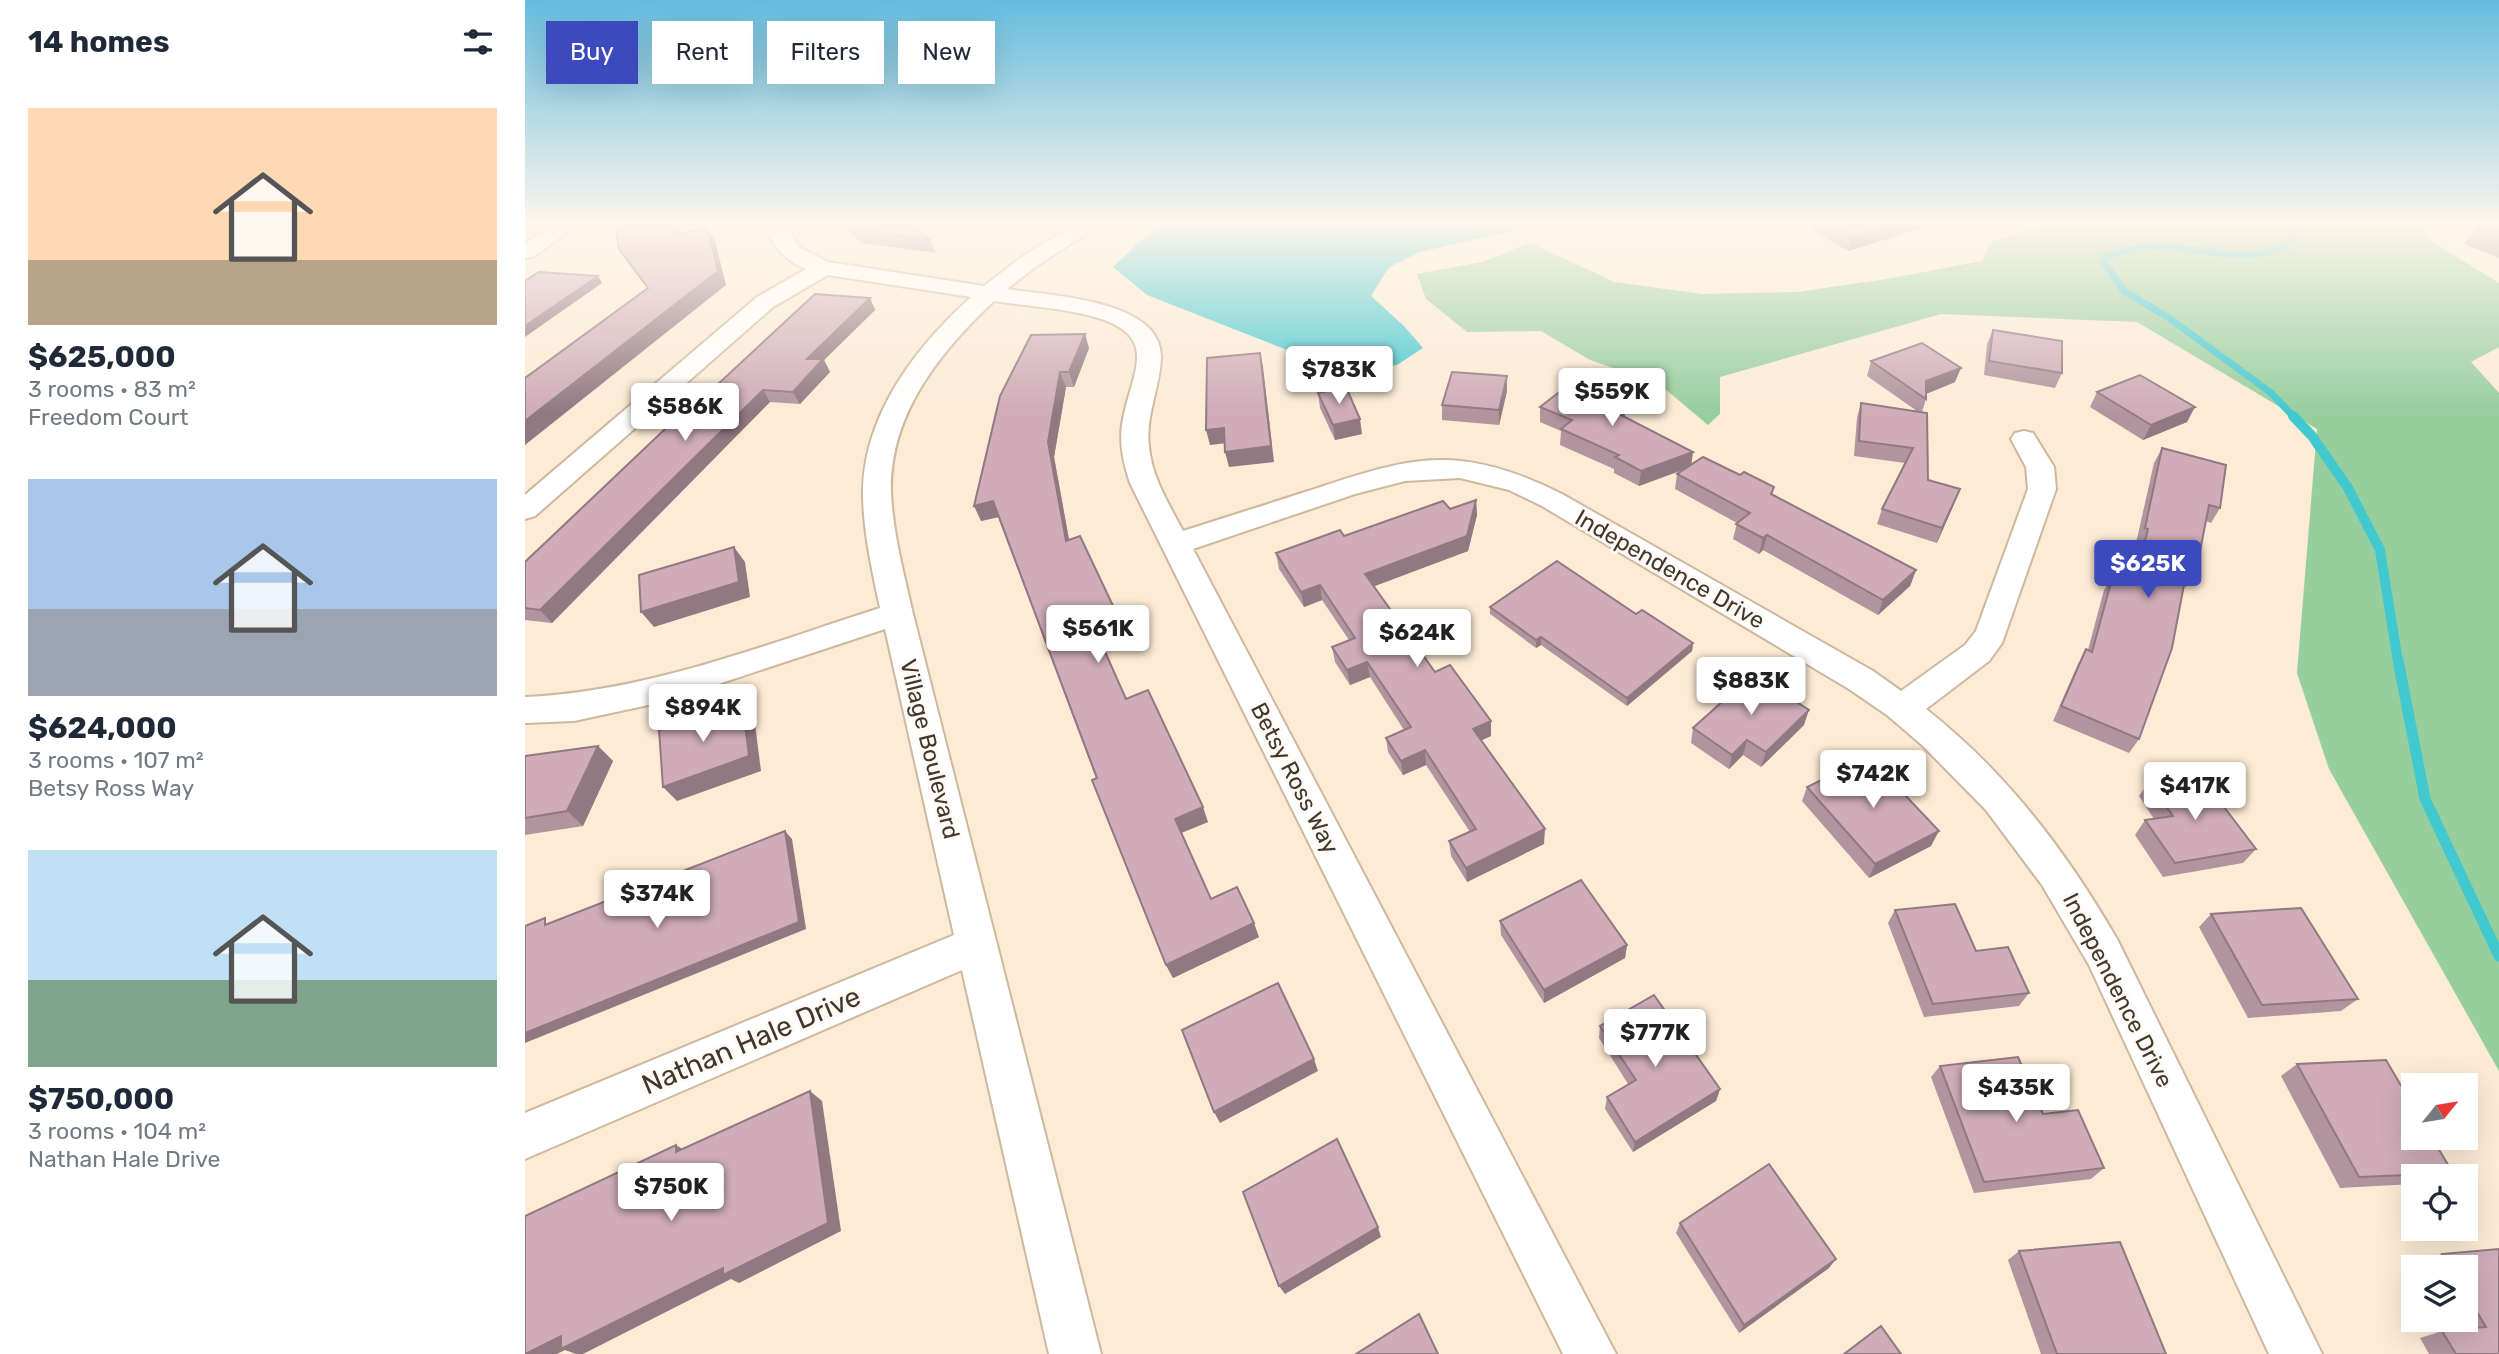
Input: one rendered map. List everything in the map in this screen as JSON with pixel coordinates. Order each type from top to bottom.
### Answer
[{"type":"street","points":[[525,510],[765,302],[792,286]]},
{"type":"street","name":"Betsy Ross Way","points":[[949,286],[1108,313],[1131,325],[1145,339],[1151,361],[1136,421],[1137,459],[1144,483],[1590,1354]]},
{"type":"street","name":"Village Boulevard","points":[[997,286],[964,316],[929,358],[900,403],[881,451],[877,521],[1075,1354]]},
{"type":"street","points":[[1902,708],[1977,653],[1997,625],[2042,489],[2040,467],[2024,439]]},
{"type":"street","name":"Independence Drive","points":[[1175,544],[1400,471],[1441,467],[1489,473],[1521,483],[1552,500],[1861,680],[1902,708],[1966,763],[2000,800],[2046,859],[2081,911],[2296,1354]]},
{"type":"street","points":[[525,710],[575,708],[667,688],[897,614]]},
{"type":"street","name":"Nathan Hale Drive","points":[[525,1136],[977,944]]},
{"type":"green space","points":[[1421,286],[1645,286],[1702,294],[1797,292],[1837,286],[2499,286],[2499,347],[2471,362],[2499,393],[2499,1071],[2329,769],[2297,673],[2317,429],[2137,322],[1941,314],[1720,377],[1720,414],[1708,425],[1658,383],[1590,360],[1541,331],[1467,332],[1426,299]]},
{"type":"water","points":[[1136,286],[1377,286],[1371,296],[1404,326],[1423,348],[1397,365],[1343,372],[1147,295]]},
{"type":"building","points":[[525,286],[583,286],[525,326]]},
{"type":"building","points":[[647,286],[698,286],[525,421],[525,378],[648,288]]},
{"type":"building","points":[[815,294],[870,298],[807,359],[823,359],[793,392],[763,390],[540,610],[525,608],[525,562],[685,410],[689,411]]},
{"type":"building","points":[[1993,330],[2062,341],[2062,373],[1989,361]]},
{"type":"building","points":[[1085,334],[1069,372],[1060,372],[1048,442],[1066,541],[1080,536],[1123,627],[1098,636],[1126,699],[1148,690],[1203,807],[1175,819],[1211,899],[1237,887],[1254,923],[1166,965],[1092,780],[1097,778],[993,501],[974,506],[1000,396],[1031,335]]},
{"type":"building","points":[[1922,343],[1961,368],[1926,381],[1926,399],[1871,361]]},
{"type":"building","points":[[1260,353],[1271,446],[1225,452],[1224,428],[1206,430],[1207,358]]},
{"type":"building","points":[[1452,372],[1507,376],[1499,410],[1442,405]]},
{"type":"building","points":[[2140,375],[2195,407],[2151,425],[2097,392]]},
{"type":"building","points":[[1571,383],[1626,406],[1617,413],[1693,452],[1641,471],[1615,457],[1619,455],[1561,429],[1572,420],[1540,407]]},
{"type":"building","points":[[1346,387],[1360,419],[1333,425],[1318,393]]},
{"type":"building","points":[[1861,403],[1927,413],[1928,480],[1960,489],[1942,528],[1882,509],[1913,448],[1859,441]]},
{"type":"building","points":[[2162,448],[2226,465],[2220,508],[2209,505],[2196,572],[2187,569],[2172,648],[2139,739],[2061,706],[2086,649],[2092,652],[2113,575],[2135,582],[2148,529],[2145,528]]},
{"type":"building","points":[[1703,457],[1740,475],[1744,472],[1774,487],[1771,494],[1916,570],[1883,600],[1767,535],[1763,538],[1736,524],[1750,513],[1677,474]]},
{"type":"building","points":[[1476,500],[1467,536],[1365,574],[1435,672],[1450,665],[1491,721],[1473,729],[1545,829],[1466,868],[1449,841],[1476,829],[1425,750],[1401,761],[1386,738],[1411,727],[1367,662],[1347,670],[1332,647],[1355,638],[1320,585],[1301,592],[1276,553],[1340,530],[1344,536],[1443,501],[1450,509]]},
{"type":"building","points":[[734,547],[739,582],[641,612],[639,575]]},
{"type":"building","points":[[1557,561],[1636,614],[1642,610],[1693,643],[1627,698],[1541,637],[1536,640],[1490,607]]},
{"type":"building","points":[[1753,674],[1809,710],[1766,752],[1747,740],[1732,755],[1693,728]]},
{"type":"building","points":[[742,701],[749,756],[663,787],[659,730]]},
{"type":"building","points":[[598,746],[567,811],[525,818],[525,756]]},
{"type":"building","points":[[1869,757],[1939,831],[1875,864],[1807,787]]},
{"type":"building","points":[[2199,774],[2256,849],[2175,863],[2145,820],[2173,816],[2149,782]]},
{"type":"building","points":[[785,831],[799,922],[525,1033],[525,926],[545,918],[545,925]]},
{"type":"building","points":[[1581,880],[1627,945],[1544,990],[1500,921]]},
{"type":"building","points":[[1955,904],[1976,951],[2008,947],[2029,993],[1933,1004],[1895,910]]},
{"type":"building","points":[[2301,908],[2358,999],[2262,1005],[2211,914]]},
{"type":"building","points":[[1278,983],[1314,1059],[1214,1112],[1182,1030]]},
{"type":"building","points":[[1654,995],[1720,1089],[1635,1142],[1607,1097],[1636,1080],[1600,1026]]},
{"type":"building","points":[[2018,1057],[2043,1114],[2078,1110],[2104,1168],[1984,1182],[1940,1066]]},
{"type":"building","points":[[2386,1060],[2401,1086],[2401,1150],[2439,1150],[2448,1164],[2401,1164],[2401,1175],[2359,1177],[2297,1064]]},
{"type":"building","points":[[810,1091],[828,1223],[723,1275],[723,1268],[561,1349],[561,1336],[525,1354],[525,1216],[676,1145],[676,1152]]},
{"type":"building","points":[[1337,1139],[1378,1227],[1279,1286],[1243,1192]]},
{"type":"building","points":[[1769,1164],[1836,1259],[1744,1325],[1680,1223]]},
{"type":"building","points":[[2120,1242],[2166,1354],[2057,1354],[2019,1251]]},
{"type":"building","points":[[2499,1249],[2499,1354],[2456,1354],[2443,1332],[2478,1332],[2478,1328],[2486,1327],[2478,1314],[2478,1255],[2442,1254]]},
{"type":"building","points":[[1419,1314],[1438,1354],[1356,1354]]},
{"type":"building","points":[[1881,1326],[1901,1354],[1844,1354]]},
{"type":"waterway","points":[[2121,286],[2270,392],[2295,418]]},
{"type":"waterway","points":[[2293,416],[2312,436],[2348,488],[2380,550],[2398,662]]},
{"type":"waterway","points":[[2398,660],[2425,799],[2499,956]]}]
